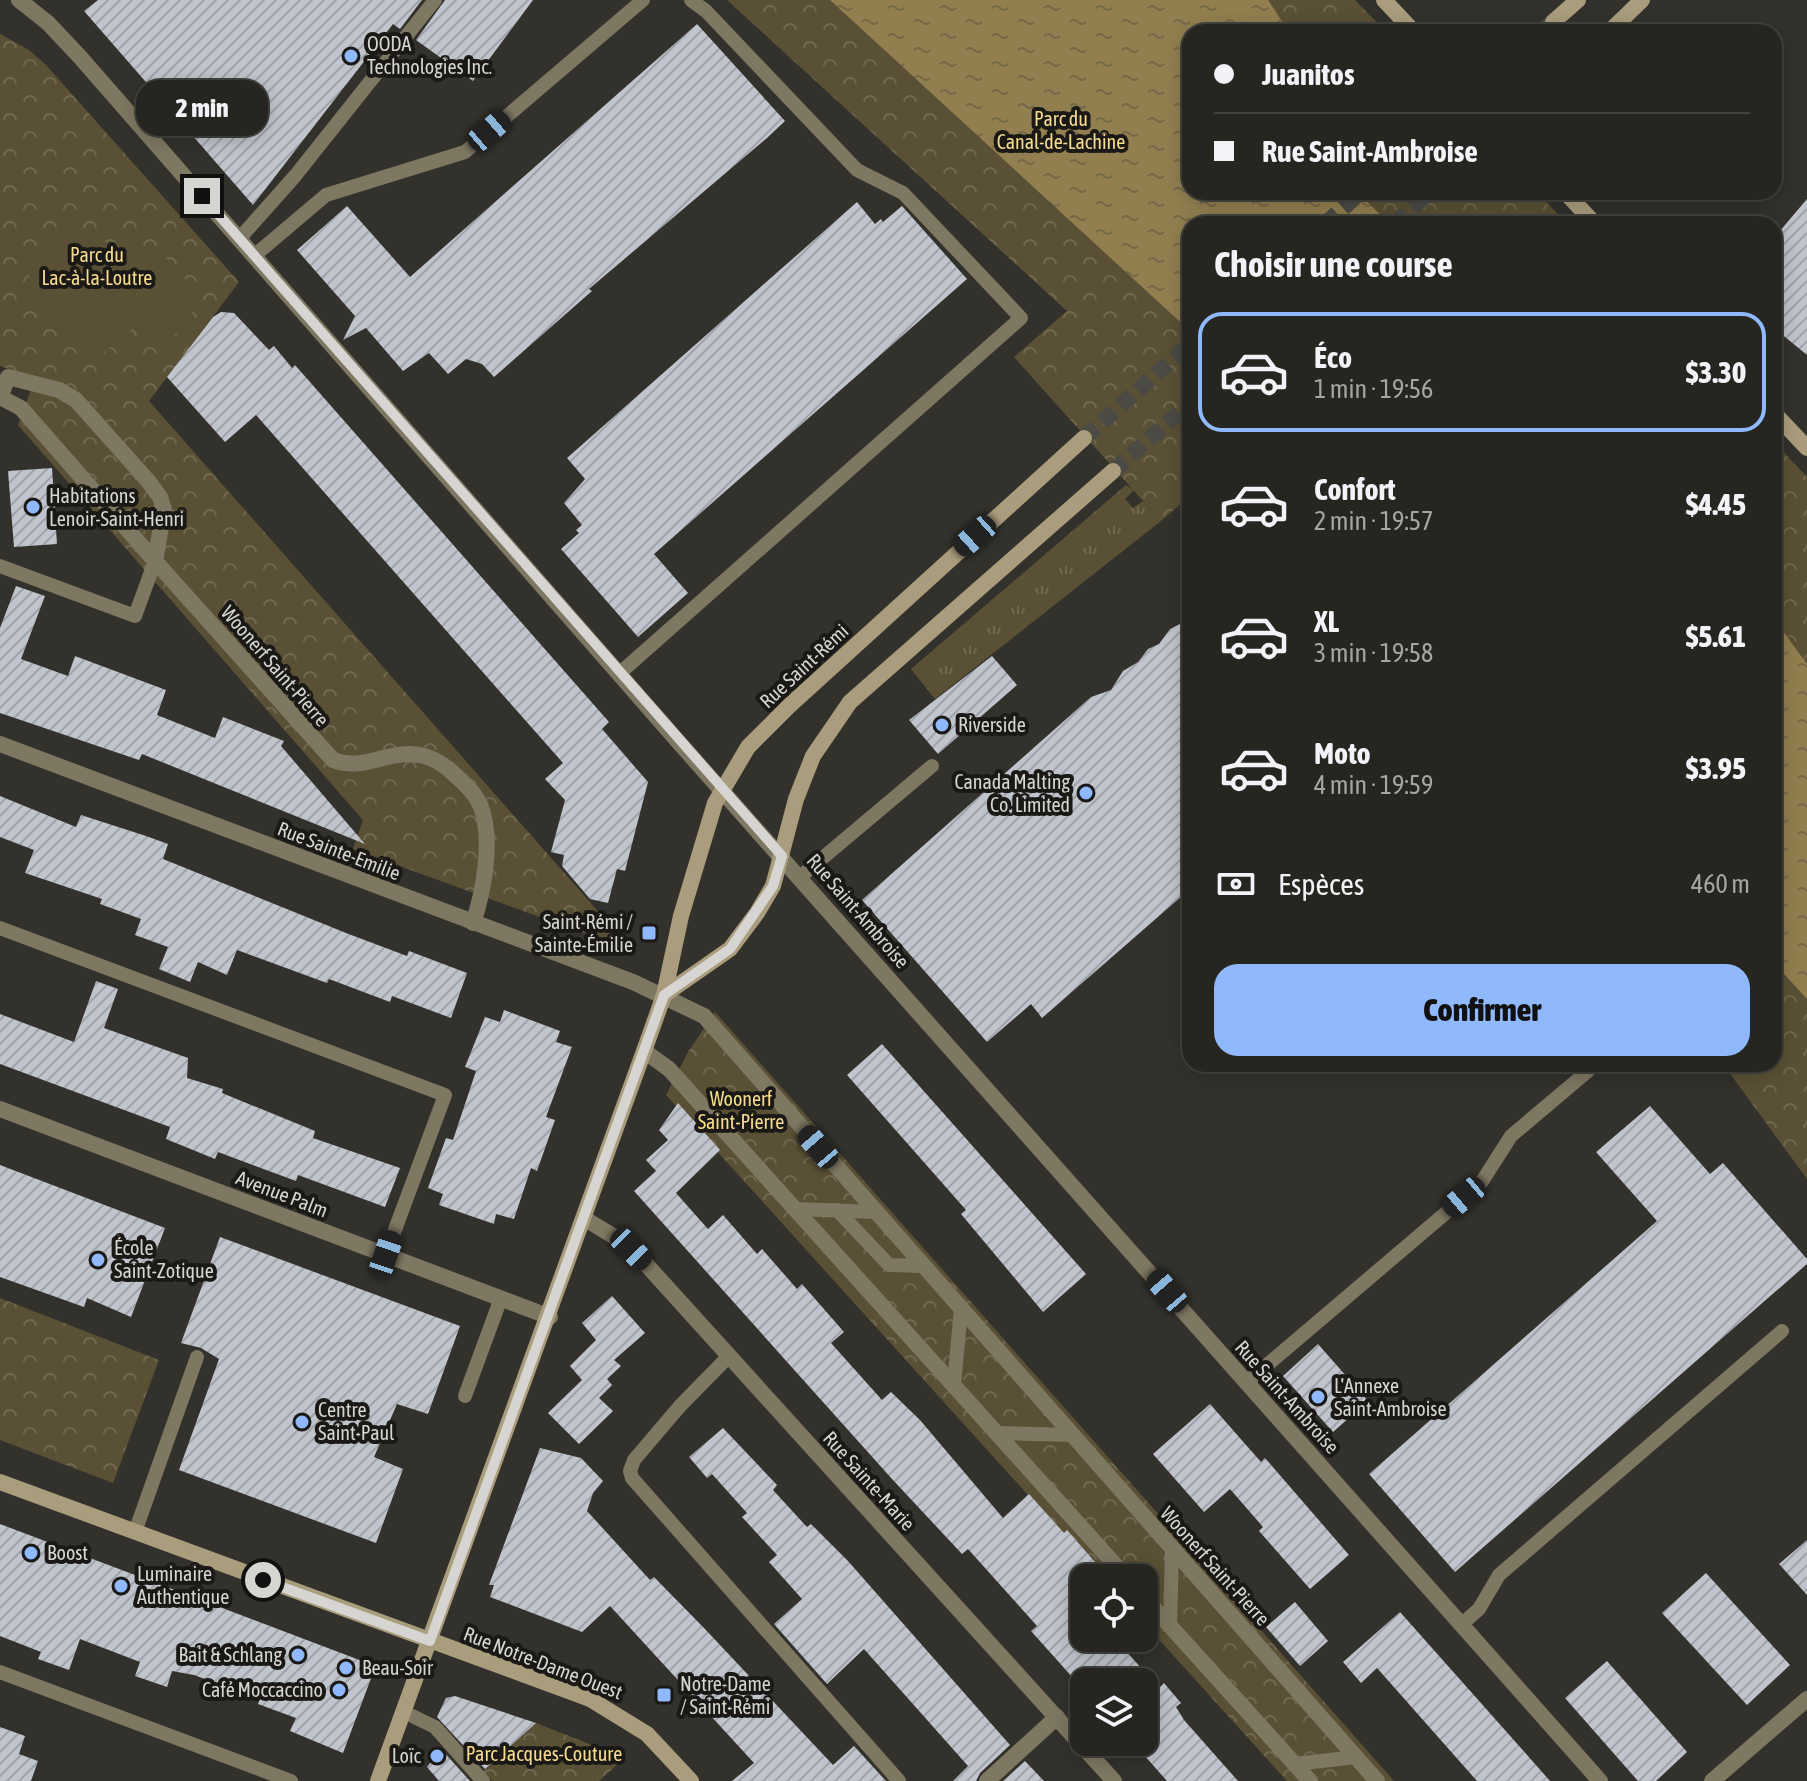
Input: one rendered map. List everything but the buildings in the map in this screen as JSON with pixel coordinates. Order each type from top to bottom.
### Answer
[{"type":"main road","points":[[1384,0],[1406,24]]},
{"type":"main road","points":[[1553,22],[1578,0]]},
{"type":"main road","points":[[1617,24],[1642,0]]},
{"type":"main road","points":[[1572,200],[1588,216]]},
{"type":"main road","points":[[1782,421],[1807,448]]},
{"type":"main road","name":"Rue Saint-Rémi","points":[[378,1781],[550,1317],[664,995],[704,831],[722,790],[748,747],[789,706],[1084,438]]},
{"type":"main road","points":[[664,995],[730,949],[773,886],[796,799],[813,756],[850,702],[1113,471]]},
{"type":"main road","name":"Rue Notre-Dame Ouest","points":[[0,1482],[605,1706],[647,1734],[691,1781]]},
{"type":"street","name":"Rue Saint-Ambroise","points":[[19,0],[60,35],[722,790],[1600,1781]]},
{"type":"street","points":[[0,398],[4,375],[59,390],[76,400],[160,497],[164,510],[155,561]]},
{"type":"street","name":"Woonerf Saint-Pierre","points":[[0,398],[21,408],[333,760],[347,766],[406,754],[421,755],[447,767],[473,792],[481,806],[485,837],[481,901],[473,923]]},
{"type":"street","name":"Rue Sainte-Emilie","points":[[0,744],[664,995]]},
{"type":"street","name":"Woonerf Saint-Pierre","points":[[664,995],[704,1016],[1377,1781]]},
{"type":"street","points":[[644,1051],[669,1069],[1114,1564]]},
{"type":"street","name":"Avenue Palm","points":[[0,1109],[550,1317]]},
{"type":"street","name":"Rue Sainte-Marie","points":[[585,1219],[631,1249],[1114,1781]]},
{"type":"street","points":[[1158,1613],[1310,1781]]},
{"type":"street","points":[[1712,1781],[1807,1699]]},
{"type":"street","points":[[987,1781],[1057,1717]]},
{"type":"lane","points":[[239,239],[295,176],[435,0]]},
{"type":"lane","points":[[254,256],[326,195],[465,152],[643,0]]},
{"type":"lane","points":[[620,673],[1021,318],[903,193],[857,170],[706,11],[691,0]]},
{"type":"lane","points":[[0,566],[135,616],[155,561]]},
{"type":"lane","points":[[800,877],[932,766]]},
{"type":"lane","points":[[0,928],[445,1095],[386,1254]]},
{"type":"lane","points":[[1247,1382],[1481,1183],[1511,1136],[1587,1072]]},
{"type":"lane","points":[[796,1209],[875,1212]]},
{"type":"lane","points":[[837,1210],[889,1265],[923,1266]]},
{"type":"lane","points":[[465,1396],[501,1298]]},
{"type":"lane","points":[[954,1385],[961,1308]]},
{"type":"lane","points":[[1462,1624],[1479,1609],[1499,1575],[1782,1331]]},
{"type":"lane","points":[[729,1356],[680,1406],[634,1460],[630,1471],[632,1478],[899,1781]]},
{"type":"lane","points":[[135,1532],[197,1357]]},
{"type":"lane","points":[[996,1433],[1072,1435]]},
{"type":"lane","points":[[1170,1626],[1172,1548]]},
{"type":"lane","points":[[0,1672],[291,1781]]},
{"type":"lane","points":[[404,1712],[435,1727],[483,1781]]},
{"type":"lane","points":[[1295,1764],[1356,1757]]},
{"type":"green space","name":"Parc du Canal-de-Lachine","points":[[727,0],[1355,0],[1378,24],[1182,24],[1182,200],[1544,200],[1560,216],[1182,216],[1182,503],[1161,521],[1014,357],[1067,311]]},
{"type":"green space","name":"Parc du Lac-à-la-Loutre","points":[[0,34],[29,50],[46,65],[239,282],[149,401],[633,951],[353,849],[363,820],[18,425],[35,379],[0,366]]},
{"type":"green space","name":"Parc du Lac-à-la-Loutre","points":[[50,227],[167,259],[203,299],[164,349],[140,322],[95,360],[27,282],[45,231]]},
{"type":"green space","points":[[1782,450],[1807,477],[1807,1179],[1729,1072],[1782,1072]]},
{"type":"green space","points":[[1126,485],[1134,490],[1125,499],[1133,508],[1143,501],[1161,521],[935,699],[911,669]]},
{"type":"green space","name":"Woonerf Saint-Pierre","points":[[715,1012],[1394,1781],[1287,1781],[1158,1638],[1158,1564],[1090,1564],[666,1095],[688,1052]]},
{"type":"green space","points":[[0,1298],[159,1360],[113,1483],[0,1440]]},
{"type":"green space","name":"Parc Jacques-Couture","points":[[536,1723],[597,1747],[618,1764],[599,1781],[492,1781],[483,1771]]},
{"type":"water","points":[[830,0],[1268,0],[1284,24],[1182,24],[1182,200],[1365,200],[1382,216],[1182,216],[1182,324]]},
{"type":"water","points":[[1782,630],[1807,664],[1807,999],[1782,972]]},
{"type":"tunnel","points":[[1334,216],[1352,200]]},
{"type":"tunnel","points":[[1403,216],[1421,200]]},
{"type":"tunnel","points":[[1084,438],[1182,351]]},
{"type":"tunnel","points":[[1113,471],[1182,410]]},
{"type":"place","name":"OODA Technologies Inc.","points":[[351,56]]},
{"type":"place","name":"Habitations Lenoir-Saint-Henri","points":[[33,507]]},
{"type":"place","name":"Riverside","points":[[942,725]]},
{"type":"place","name":"Canada Malting Co. Limited","points":[[1086,793]]},
{"type":"place","name":"Saint-Rémi / Sainte-Émilie","points":[[649,933]]},
{"type":"place","name":"École Saint-Zotique","points":[[98,1260]]},
{"type":"place","name":"L'Annexe Saint-Ambroise","points":[[1318,1397]]},
{"type":"place","name":"Centre Saint-Paul","points":[[302,1422]]},
{"type":"place","name":"Boost","points":[[31,1553]]},
{"type":"place","name":"Luminaire Authentique","points":[[121,1586]]},
{"type":"place","name":"Bait & Schlang","points":[[298,1655]]},
{"type":"place","name":"Beau-Soir","points":[[346,1668]]},
{"type":"place","name":"Café Moccaccino","points":[[339,1690]]},
{"type":"place","name":"Notre-Dame / Saint-Rémi","points":[[664,1695]]},
{"type":"place","name":"Loïc","points":[[437,1756]]},
{"type":"route","points":[[202,196],[675,738],[782,856],[773,886],[730,949],[664,995],[550,1317],[430,1641],[263,1580]]}]
